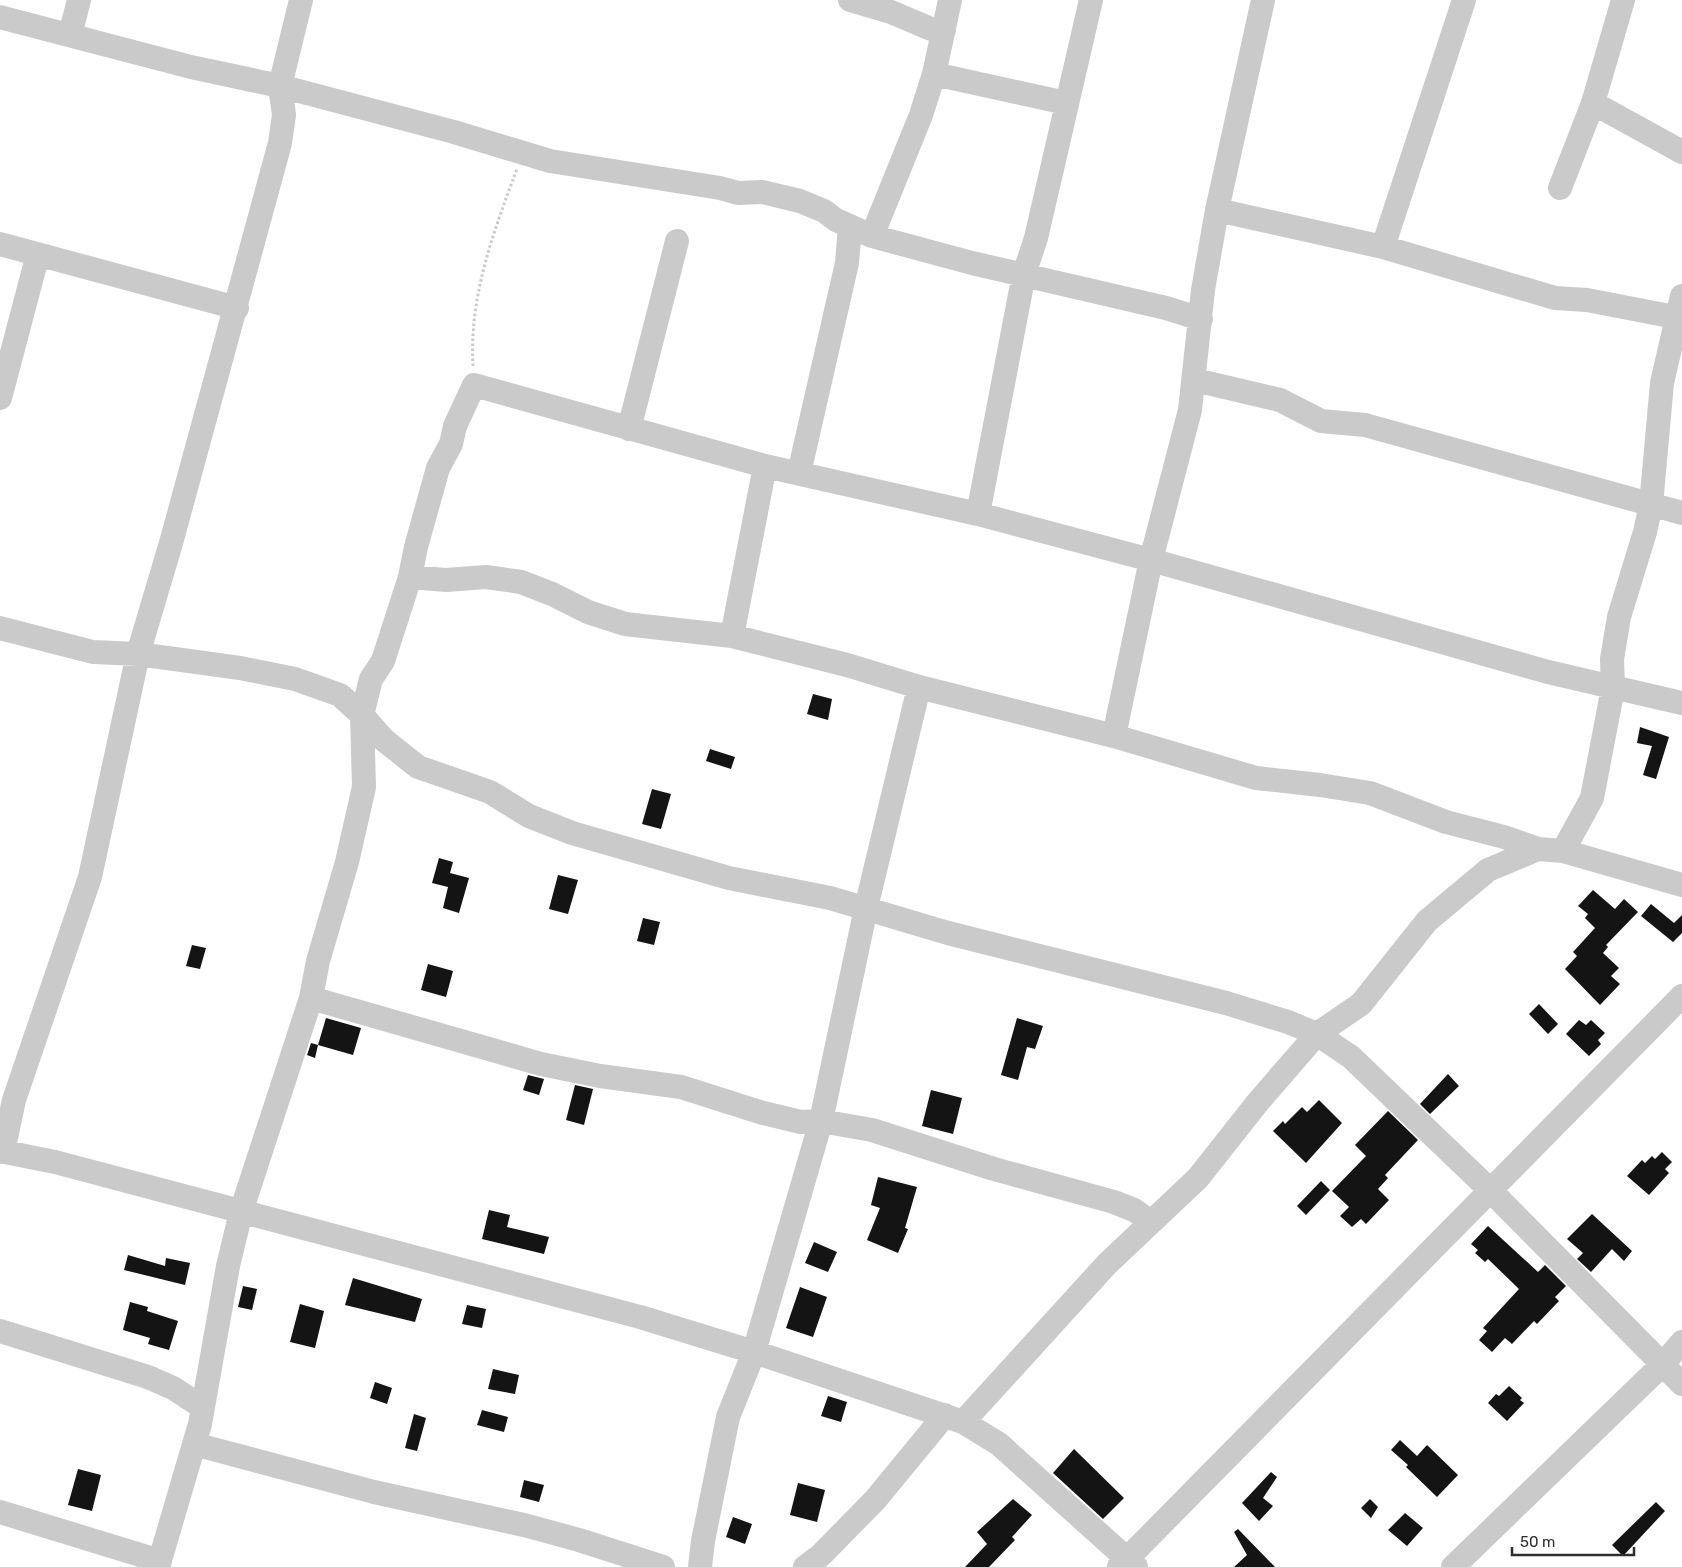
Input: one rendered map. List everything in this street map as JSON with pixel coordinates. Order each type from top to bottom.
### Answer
[{"type":"street","points":[[70,35],[79,0]]},
{"type":"street","points":[[301,0],[280,86],[284,115],[280,143],[172,543],[138,654],[90,876],[14,1100],[2,1152],[55,1162],[562,1296],[754,1352],[954,1419],[999,1444],[1127,1564],[1490,1190],[1682,996]]},
{"type":"street","points":[[850,0],[891,12],[931,29],[944,30]]},
{"type":"street","points":[[872,236],[899,166],[912,140],[934,74],[950,0]]},
{"type":"street","points":[[978,514],[1024,274],[1036,238],[1091,0]]},
{"type":"street","points":[[1114,736],[1151,560],[1190,410],[1202,319],[1203,290],[1217,210],[1262,0]]},
{"type":"street","points":[[1383,247],[1464,0]]},
{"type":"street","points":[[1560,188],[1593,103],[1623,0]]},
{"type":"street","points":[[0,17],[191,67],[280,86],[454,132],[550,161],[608,172],[720,188],[738,193],[762,192],[800,200],[872,236],[972,263],[1166,308],[1202,319]]},
{"type":"street","points":[[934,74],[1066,103]]},
{"type":"street","points":[[1593,103],[1682,152]]},
{"type":"street","points":[[1217,210],[1383,247],[1556,298],[1679,307],[1672,346],[1662,383],[1651,505],[1645,532],[1619,617],[1612,659],[1613,688],[1592,798],[1563,852]]},
{"type":"street","points":[[799,473],[847,263],[850,226]]},
{"type":"street","points":[[629,429],[677,241]]},
{"type":"street","points":[[0,244],[237,308]]},
{"type":"street","points":[[0,398],[38,254]]},
{"type":"street","points":[[1194,380],[1280,400],[1321,421],[1364,425],[1682,513]]},
{"type":"street","points":[[0,1512],[159,1564],[194,1444],[228,1266],[241,1212],[311,998],[318,961],[347,862],[364,787],[362,715],[371,680],[383,661],[410,577],[416,546],[438,468],[451,444],[454,426],[474,384],[765,466],[978,514],[1151,560],[1548,672],[1682,703]]},
{"type":"street","points":[[732,636],[765,466]]},
{"type":"street","points":[[410,577],[446,580],[486,577],[521,582],[552,594],[588,612],[625,624],[732,636],[848,665],[919,687],[1114,736],[1256,778],[1370,793],[1446,822],[1504,837],[1538,849],[1563,852],[1682,885]]},
{"type":"street","points":[[0,628],[93,652],[138,654],[240,668],[295,679],[340,695],[362,715],[384,740],[418,767],[490,792],[551,826],[729,878],[830,898],[948,933],[1226,1004],[1288,1022],[1317,1034],[1351,1057],[1490,1190],[1682,1384]]},
{"type":"street","points":[[674,1567],[701,1567],[703,1542],[728,1417],[754,1352],[820,1121],[866,908],[919,687]]},
{"type":"street","points":[[805,1567],[821,1555],[1107,1264],[1198,1178],[1258,1102],[1317,1034],[1361,1004],[1427,920],[1488,870],[1538,849]]},
{"type":"street","points":[[311,998],[541,1064],[600,1076],[681,1087],[763,1113],[801,1122],[820,1121],[872,1130],[994,1169],[1114,1202],[1134,1210],[1151,1222]]},
{"type":"street","points":[[0,1331],[148,1377],[173,1388],[202,1407]]},
{"type":"street","points":[[1453,1567],[1662,1364],[1682,1342]]},
{"type":"street","points":[[194,1444],[374,1492],[524,1525],[579,1540],[663,1567]]},
{"type":"path","points":[[474,384],[473,331],[483,266],[523,152]]},
{"type":"building","points":[[813,694],[832,699],[828,720],[807,714]]},
{"type":"building","points":[[1640,727],[1669,737],[1656,779],[1643,775],[1652,746],[1637,743]]},
{"type":"building","points":[[710,749],[735,757],[731,769],[706,761]]},
{"type":"building","points":[[652,789],[671,794],[661,829],[642,824]]},
{"type":"building","points":[[439,858],[453,862],[450,873],[469,878],[459,913],[443,908],[448,887],[432,883]]},
{"type":"building","points":[[558,875],[578,880],[568,914],[549,909]]},
{"type":"building","points":[[1593,890],[1615,909],[1624,899],[1638,912],[1606,945],[1608,947],[1603,953],[1619,968],[1611,976],[1620,984],[1600,1005],[1565,969],[1577,956],[1573,952],[1595,928],[1585,918],[1588,914],[1578,906]]},
{"type":"building","points":[[1651,904],[1674,923],[1682,915],[1682,933],[1673,942],[1641,916]]},
{"type":"building","points":[[643,918],[660,922],[654,945],[637,941]]},
{"type":"building","points":[[192,945],[206,948],[200,969],[186,966]]},
{"type":"building","points":[[428,964],[453,971],[446,997],[421,990]]},
{"type":"building","points":[[1539,1004],[1558,1024],[1548,1034],[1529,1014]]},
{"type":"building","points":[[326,1018],[361,1028],[353,1055],[318,1045]]},
{"type":"building","points":[[1017,1018],[1043,1026],[1035,1049],[1027,1047],[1018,1080],[1001,1075]]},
{"type":"building","points":[[1579,1020],[1586,1025],[1591,1020],[1605,1033],[1598,1040],[1601,1044],[1589,1056],[1566,1034]]},
{"type":"building","points":[[311,1043],[318,1045],[315,1058],[307,1055]]},
{"type":"building","points":[[1448,1074],[1459,1086],[1430,1114],[1420,1104]]},
{"type":"building","points":[[528,1075],[544,1079],[539,1095],[523,1090]]},
{"type":"building","points":[[575,1085],[593,1089],[584,1125],[566,1120]]},
{"type":"building","points":[[931,1090],[962,1098],[953,1134],[922,1126]]},
{"type":"building","points":[[1319,1100],[1342,1123],[1306,1163],[1273,1131],[1283,1121],[1285,1124],[1302,1107],[1307,1112]]},
{"type":"building","points":[[1388,1111],[1418,1140],[1385,1175],[1388,1178],[1378,1189],[1389,1200],[1366,1224],[1361,1219],[1352,1227],[1340,1216],[1349,1207],[1332,1191],[1366,1156],[1355,1145]]},
{"type":"building","points":[[1662,1152],[1672,1162],[1665,1169],[1669,1173],[1649,1195],[1627,1176],[1642,1160],[1645,1163],[1652,1156],[1655,1159]]},
{"type":"building","points":[[878,1177],[917,1187],[905,1228],[908,1229],[898,1253],[867,1240],[880,1208],[871,1205]]},
{"type":"building","points":[[1321,1181],[1330,1190],[1306,1215],[1297,1206]]},
{"type":"building","points":[[489,1210],[510,1215],[507,1227],[549,1237],[544,1254],[482,1239]]},
{"type":"building","points":[[1592,1214],[1632,1251],[1624,1261],[1612,1249],[1591,1272],[1577,1259],[1583,1253],[1567,1239]]},
{"type":"building","points":[[1488,1226],[1538,1272],[1545,1265],[1566,1286],[1555,1297],[1559,1301],[1537,1324],[1534,1321],[1512,1344],[1505,1338],[1492,1352],[1479,1340],[1487,1331],[1483,1328],[1519,1289],[1488,1259],[1485,1262],[1475,1253],[1478,1250],[1471,1244]]},
{"type":"building","points":[[814,1242],[837,1252],[828,1272],[805,1263]]},
{"type":"building","points":[[128,1255],[165,1266],[166,1258],[190,1263],[185,1285],[124,1270]]},
{"type":"building","points":[[353,1278],[422,1299],[415,1322],[345,1305]]},
{"type":"building","points":[[243,1286],[257,1289],[252,1310],[238,1307]]},
{"type":"building","points":[[800,1287],[827,1297],[813,1337],[786,1328]]},
{"type":"building","points":[[130,1302],[148,1307],[147,1311],[178,1321],[169,1350],[148,1344],[150,1338],[123,1330]]},
{"type":"building","points":[[300,1304],[324,1311],[315,1348],[290,1342]]},
{"type":"building","points":[[467,1305],[486,1309],[482,1328],[462,1324]]},
{"type":"building","points":[[493,1369],[519,1375],[515,1394],[488,1389]]},
{"type":"building","points":[[375,1382],[392,1388],[387,1404],[370,1398]]},
{"type":"building","points":[[1509,1386],[1522,1398],[1520,1400],[1524,1403],[1507,1421],[1488,1403],[1496,1394],[1499,1396]]},
{"type":"building","points":[[828,1396],[847,1402],[841,1422],[821,1416]]},
{"type":"building","points":[[482,1410],[508,1417],[504,1432],[477,1425]]},
{"type":"building","points":[[414,1414],[426,1418],[417,1451],[405,1448]]},
{"type":"building","points":[[1400,1440],[1417,1456],[1427,1445],[1458,1475],[1437,1497],[1406,1467],[1408,1465],[1391,1450]]},
{"type":"building","points":[[1074,1449],[1124,1498],[1103,1519],[1053,1473]]},
{"type":"building","points":[[78,1469],[101,1475],[92,1511],[68,1505]]},
{"type":"building","points":[[1271,1472],[1277,1477],[1263,1498],[1273,1506],[1259,1521],[1242,1503]]},
{"type":"building","points":[[524,1480],[544,1485],[539,1502],[520,1497]]},
{"type":"building","points":[[798,1483],[825,1490],[817,1522],[790,1515]]},
{"type":"building","points":[[1013,1499],[1032,1515],[1012,1537],[1015,1540],[989,1567],[965,1567],[987,1544],[977,1532]]},
{"type":"building","points":[[1370,1499],[1378,1507],[1371,1518],[1361,1508]]},
{"type":"building","points":[[1656,1502],[1665,1511],[1623,1556],[1612,1545]]},
{"type":"building","points":[[1405,1513],[1423,1528],[1407,1546],[1388,1530]]},
{"type":"building","points":[[733,1517],[752,1524],[745,1544],[726,1537]]},
{"type":"building","points":[[1238,1529],[1275,1567],[1234,1567],[1247,1555],[1234,1532]]}]
